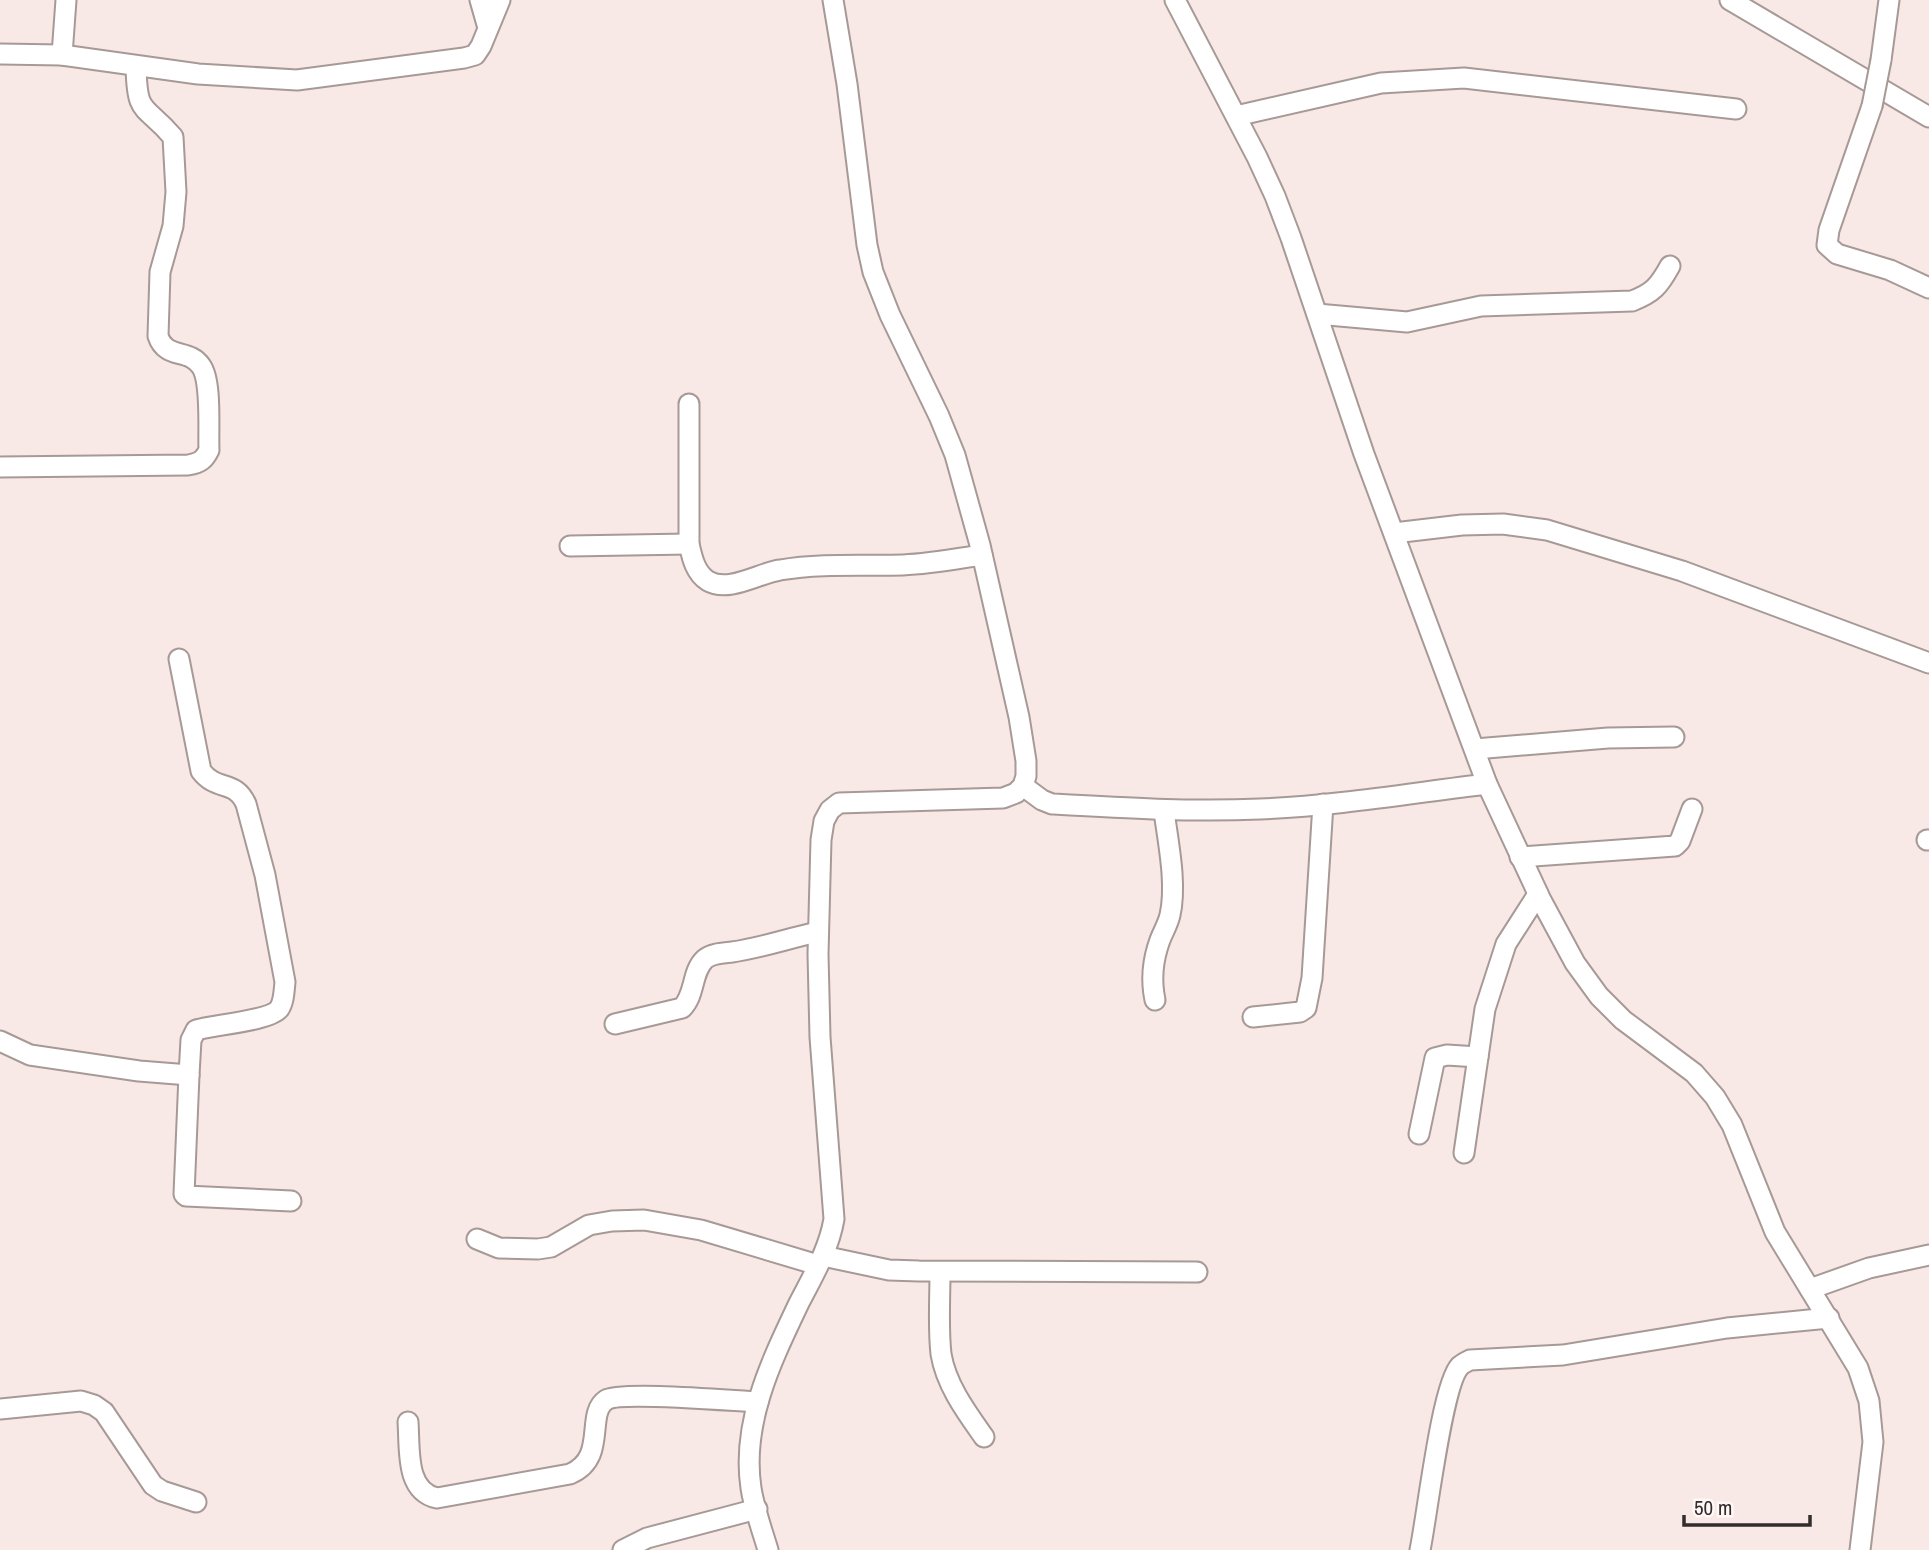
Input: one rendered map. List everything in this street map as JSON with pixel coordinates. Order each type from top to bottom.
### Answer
[{"type":"street","points":[[62,55],[66,0]]},
{"type":"street","points":[[480,0],[488,28]]},
{"type":"street","points":[[0,54],[62,55],[198,74],[265,79],[329,78],[475,55],[500,0]]},
{"type":"street","points":[[768,1550],[751,1488],[751,1431],[763,1385],[831,1238],[834,1206],[820,1037],[818,932],[824,821],[830,810],[839,803],[1003,797],[1016,793],[1023,786],[1026,761],[1019,717],[982,555],[955,455],[873,272],[833,0]]},
{"type":"street","points":[[1175,0],[1275,196],[1342,392],[1488,784],[1538,894],[1575,963],[1599,996],[1623,1020],[1694,1073],[1715,1097],[1732,1125],[1775,1232],[1858,1368],[1869,1401],[1873,1442],[1860,1550]]},
{"type":"street","points":[[1730,0],[1929,117]]},
{"type":"street","points":[[1889,0],[1872,106],[1829,230],[1827,245],[1837,254],[1911,278],[1929,288]]},
{"type":"street","points":[[0,467],[188,465],[199,463],[209,450],[206,376],[195,359],[167,351],[161,346],[158,336],[160,272],[173,226],[175,160],[173,136],[144,111],[139,103],[136,66]]},
{"type":"street","points":[[1236,116],[1381,83],[1464,78],[1736,109]]},
{"type":"street","points":[[1317,314],[1407,322],[1480,306],[1632,302],[1648,295],[1660,284],[1670,266]]},
{"type":"street","points":[[689,404],[689,544],[694,563],[708,581],[719,584],[789,569],[824,565],[907,565],[982,555]]},
{"type":"street","points":[[1394,533],[1462,525],[1503,524],[1547,530],[1682,571],[1929,663]]},
{"type":"street","points":[[570,546],[689,544]]},
{"type":"street","points":[[179,659],[201,771],[214,783],[237,790],[246,804],[265,875],[285,982],[284,998],[279,1009],[273,1014],[196,1030],[191,1040],[184,1194],[291,1201]]},
{"type":"street","points":[[1475,749],[1608,738],[1674,737]]},
{"type":"street","points":[[1023,786],[1052,804],[1164,811],[1261,809],[1323,804],[1488,784]]},
{"type":"street","points":[[1253,1017],[1300,1012],[1306,1008],[1312,978],[1323,804]]},
{"type":"street","points":[[1520,857],[1675,846],[1680,841],[1692,809]]},
{"type":"street","points":[[1156,1000],[1152,979],[1158,944],[1170,916],[1172,896],[1164,811]]},
{"type":"street","points":[[1464,1153],[1485,1009],[1506,944],[1538,894]]},
{"type":"street","points":[[615,1024],[682,1008],[690,999],[701,965],[711,955],[749,949],[818,932]]},
{"type":"street","points":[[0,1041],[30,1055],[189,1075]]},
{"type":"street","points":[[1419,1134],[1435,1058],[1447,1055],[1478,1057]]},
{"type":"street","points":[[477,1238],[499,1248],[538,1249],[551,1247],[589,1225],[644,1220],[701,1230],[820,1261],[889,1270],[1197,1272]]},
{"type":"street","points":[[1810,1289],[1869,1268],[1929,1255]]},
{"type":"street","points":[[940,1272],[943,1364],[963,1407],[984,1437]]},
{"type":"street","points":[[1420,1550],[1446,1403],[1454,1377],[1461,1365],[1470,1360],[1563,1354],[1727,1328],[1829,1318]]},
{"type":"street","points":[[408,1422],[414,1482],[429,1496],[437,1497],[580,1470],[590,1455],[599,1410],[603,1403],[613,1398],[641,1396],[758,1402]]},
{"type":"street","points":[[0,1409],[81,1401],[94,1405],[104,1412],[153,1485],[162,1492],[196,1502]]},
{"type":"street","points":[[624,1550],[647,1538],[757,1509]]}]
